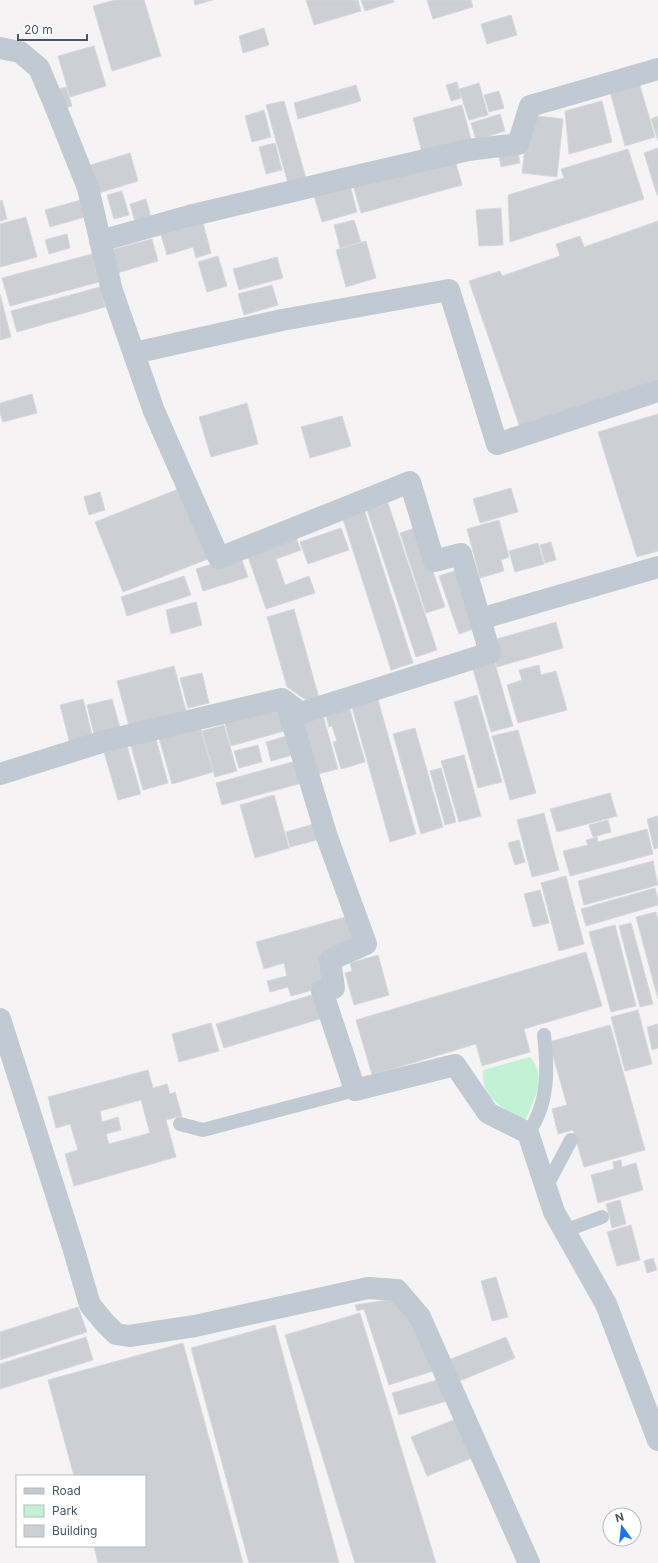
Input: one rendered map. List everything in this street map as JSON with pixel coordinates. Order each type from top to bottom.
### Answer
[{"type":"street","points":[[0,774],[105,740],[282,699],[301,713],[490,653],[461,554],[434,561],[410,482],[219,558],[154,411],[112,291],[88,188],[56,108],[39,68],[20,52],[2,43]]},
{"type":"street","points":[[100,241],[189,216],[468,150],[518,144],[530,106],[658,69]]},
{"type":"street","points":[[134,354],[282,320],[449,290],[498,444],[658,391]]},
{"type":"street","points":[[480,619],[658,567]]},
{"type":"street","points":[[286,702],[327,838],[366,944],[330,960],[334,988],[322,991],[355,1090],[455,1065],[488,1113],[528,1133],[554,1212],[606,1304],[658,1440]]},
{"type":"street","points":[[0,1019],[75,1253],[90,1305],[105,1324],[116,1334],[129,1336],[195,1326],[368,1288],[397,1290],[420,1317],[530,1563]]},
{"type":"lane","points":[[528,1133],[536,1122],[545,1093],[547,1062],[544,1035]]},
{"type":"lane","points":[[180,1124],[203,1130],[355,1090]]},
{"type":"lane","points":[[546,1187],[571,1140]]},
{"type":"lane","points":[[564,1231],[602,1217]]},
{"type":"green space","points":[[530,1057],[538,1072],[539,1081],[538,1089],[525,1121],[495,1102],[485,1088],[483,1070]]},
{"type":"building","points":[[115,0],[144,0],[161,56],[112,71],[93,6]]},
{"type":"building","points":[[194,0],[213,0],[195,5]]},
{"type":"building","points":[[306,0],[358,0],[361,11],[314,25]]},
{"type":"building","points":[[361,0],[394,0],[394,2],[365,11]]},
{"type":"building","points":[[427,0],[471,0],[473,7],[433,19]]},
{"type":"building","points":[[511,15],[517,35],[487,44],[481,24]]},
{"type":"building","points":[[264,28],[269,45],[243,53],[239,36]]},
{"type":"building","points":[[94,46],[106,86],[70,97],[58,56]]},
{"type":"building","points":[[638,79],[655,137],[625,146],[609,88]]},
{"type":"building","points":[[457,82],[461,98],[451,101],[446,85]]},
{"type":"building","points":[[479,83],[488,115],[469,120],[459,89]]},
{"type":"building","points":[[356,85],[361,101],[298,119],[294,103]]},
{"type":"building","points":[[66,87],[72,106],[61,109],[55,90]]},
{"type":"building","points":[[499,91],[504,108],[489,112],[484,95]]},
{"type":"building","points":[[284,101],[307,182],[289,187],[266,105]]},
{"type":"building","points":[[602,101],[612,142],[569,154],[565,111]]},
{"type":"building","points":[[462,105],[472,143],[423,156],[413,118]]},
{"type":"building","points":[[264,110],[271,137],[252,142],[245,116]]},
{"type":"building","points":[[500,114],[505,131],[476,140],[471,123]]},
{"type":"building","points":[[529,115],[563,119],[557,177],[522,173]]},
{"type":"building","points":[[658,116],[658,141],[651,119]]},
{"type":"building","points":[[275,143],[282,170],[266,174],[259,147]]},
{"type":"building","points":[[658,148],[658,195],[657,195],[644,153]]},
{"type":"building","points":[[628,149],[644,199],[510,242],[508,195],[564,178],[561,169]]},
{"type":"building","points":[[518,152],[520,163],[501,167],[499,156]]},
{"type":"building","points":[[130,153],[138,181],[92,195],[84,167]]},
{"type":"building","points":[[454,156],[462,185],[361,213],[353,185]]},
{"type":"building","points":[[350,185],[357,212],[322,222],[314,196]]},
{"type":"building","points":[[122,191],[129,215],[114,219],[107,195]]},
{"type":"building","points":[[88,198],[92,215],[50,227],[45,210]]},
{"type":"building","points":[[146,199],[152,221],[136,225],[130,204]]},
{"type":"building","points":[[2,200],[7,219],[0,221],[0,201]]},
{"type":"building","points":[[501,208],[503,245],[479,246],[476,210]]},
{"type":"building","points":[[26,217],[37,257],[0,267],[0,224]]},
{"type":"building","points":[[354,220],[361,242],[340,248],[334,225]]},
{"type":"building","points":[[658,221],[658,385],[522,433],[469,281],[500,271],[502,276],[560,256],[556,244],[580,236],[584,247]]},
{"type":"building","points":[[203,223],[211,253],[196,258],[193,247],[167,255],[161,235]]},
{"type":"building","points":[[67,234],[70,248],[49,254],[45,240]]},
{"type":"building","points":[[152,239],[158,261],[117,273],[111,250]]},
{"type":"building","points":[[366,241],[376,278],[346,287],[336,250]]},
{"type":"building","points":[[92,254],[99,282],[10,306],[2,278]]},
{"type":"building","points":[[218,256],[227,286],[207,292],[198,262]]},
{"type":"building","points":[[277,257],[283,278],[239,290],[233,269]]},
{"type":"building","points":[[272,285],[278,305],[244,315],[238,294]]},
{"type":"building","points":[[100,287],[105,307],[17,332],[11,311]]},
{"type":"building","points":[[0,294],[11,337],[0,340]]},
{"type":"building","points":[[32,394],[37,413],[3,422],[0,413],[0,403]]},
{"type":"building","points":[[247,403],[258,444],[211,457],[199,417]]},
{"type":"building","points":[[658,414],[658,551],[637,557],[598,432]]},
{"type":"building","points":[[342,416],[351,446],[310,458],[301,427]]},
{"type":"building","points":[[181,488],[213,557],[123,592],[95,522]]},
{"type":"building","points":[[511,488],[518,512],[480,523],[473,499]]},
{"type":"building","points":[[100,492],[105,510],[89,515],[84,497]]},
{"type":"building","points":[[388,503],[437,650],[416,657],[367,510]]},
{"type":"building","points":[[364,509],[413,663],[391,670],[342,516]]},
{"type":"building","points":[[499,520],[509,557],[501,560],[504,571],[480,578],[467,529]]},
{"type":"building","points":[[418,527],[445,607],[426,613],[400,533]]},
{"type":"building","points":[[341,528],[349,550],[308,564],[300,542]]},
{"type":"building","points":[[295,535],[301,550],[276,559],[285,585],[309,576],[315,593],[266,609],[246,551]]},
{"type":"building","points":[[551,542],[556,560],[545,563],[540,545]]},
{"type":"building","points":[[538,543],[544,564],[515,572],[509,551]]},
{"type":"building","points":[[240,555],[248,577],[203,591],[196,569]]},
{"type":"building","points":[[457,570],[476,628],[459,634],[439,576]]},
{"type":"building","points":[[184,576],[191,595],[127,616],[121,597]]},
{"type":"building","points":[[196,602],[202,625],[171,634],[166,610]]},
{"type":"building","points":[[294,609],[319,698],[306,700],[287,687],[267,617]]},
{"type":"building","points":[[556,622],[563,648],[497,667],[490,641]]},
{"type":"building","points":[[494,660],[513,726],[491,732],[472,666]]},
{"type":"building","points":[[539,665],[541,675],[556,671],[567,710],[518,723],[507,685],[522,680],[519,670]]},
{"type":"building","points":[[174,666],[186,711],[129,726],[117,681]]},
{"type":"building","points":[[202,673],[209,703],[188,708],[180,678]]},
{"type":"building","points":[[376,693],[416,834],[390,842],[350,700]]},
{"type":"building","points":[[477,695],[502,782],[478,788],[454,702]]},
{"type":"building","points":[[83,699],[93,739],[70,744],[60,705]]},
{"type":"building","points":[[112,699],[121,731],[95,738],[87,705]]},
{"type":"building","points":[[348,703],[365,762],[341,769],[333,742],[337,741],[332,726],[329,727],[324,710]]},
{"type":"building","points":[[281,707],[288,730],[231,746],[225,723]]},
{"type":"building","points":[[322,712],[338,769],[314,775],[299,719]]},
{"type":"building","points":[[224,725],[237,771],[215,777],[202,731]]},
{"type":"building","points":[[200,726],[213,772],[172,784],[159,738]]},
{"type":"building","points":[[415,728],[443,827],[421,834],[393,734]]},
{"type":"building","points":[[518,730],[536,793],[510,800],[492,736]]},
{"type":"building","points":[[290,735],[296,754],[271,761],[266,742]]},
{"type":"building","points":[[156,739],[168,783],[143,790],[131,746]]},
{"type":"building","points":[[258,745],[262,762],[239,768],[234,751]]},
{"type":"building","points":[[127,746],[141,794],[118,800],[104,752]]},
{"type":"building","points":[[464,755],[481,816],[459,822],[441,761]]},
{"type":"building","points":[[296,761],[302,783],[222,805],[216,783]]},
{"type":"building","points":[[441,768],[456,822],[445,825],[430,771]]},
{"type":"building","points":[[610,793],[617,816],[557,832],[550,809]]},
{"type":"building","points":[[274,795],[289,848],[255,858],[240,805]]},
{"type":"building","points":[[544,813],[559,870],[532,877],[517,820]]},
{"type":"building","points":[[658,816],[658,848],[654,849],[647,819]]},
{"type":"building","points":[[608,820],[611,832],[593,837],[589,825]]},
{"type":"building","points":[[317,823],[321,839],[290,847],[286,832]]},
{"type":"building","points":[[647,829],[653,854],[570,876],[563,851],[588,845],[586,840],[597,837],[598,842]]},
{"type":"building","points":[[519,840],[525,862],[515,865],[508,843]]},
{"type":"building","points":[[653,861],[658,885],[584,905],[578,881]]},
{"type":"building","points":[[566,876],[584,944],[559,951],[541,883]]},
{"type":"building","points":[[655,888],[658,905],[586,926],[581,909]]},
{"type":"building","points":[[540,890],[549,923],[533,927],[524,894]]},
{"type":"building","points":[[656,912],[658,920],[658,999],[636,917]]},
{"type":"building","points":[[349,916],[357,945],[320,955],[328,986],[291,996],[288,987],[270,992],[267,981],[287,976],[284,963],[264,969],[256,942]]},
{"type":"building","points":[[631,923],[653,1004],[640,1007],[619,926]]},
{"type":"building","points":[[615,925],[636,1006],[611,1012],[589,932]]},
{"type":"building","points":[[586,952],[602,1006],[524,1029],[530,1052],[482,1066],[476,1044],[372,1075],[356,1020]]},
{"type":"building","points":[[378,955],[389,995],[354,1005],[345,973],[352,971],[350,963]]},
{"type":"building","points":[[315,994],[323,1018],[224,1048],[216,1024]]},
{"type":"building","points":[[638,1010],[652,1064],[625,1071],[611,1017]]},
{"type":"building","points":[[211,1023],[219,1051],[179,1062],[172,1034]]},
{"type":"building","points":[[658,1024],[658,1048],[652,1050],[647,1027]]},
{"type":"building","points":[[610,1025],[645,1150],[584,1167],[573,1130],[558,1134],[552,1109],[567,1105],[549,1042]]},
{"type":"building","points":[[148,1070],[153,1088],[167,1084],[170,1094],[175,1092],[182,1116],[166,1120],[176,1157],[74,1186],[65,1154],[78,1150],[70,1124],[56,1128],[48,1097]],"holes":[[[141,1100],[150,1133],[109,1144],[106,1134],[121,1130],[118,1117],[102,1122],[100,1111]]]},
{"type":"building","points":[[621,1160],[622,1167],[636,1163],[643,1190],[598,1203],[591,1175],[614,1169],[613,1162]]},
{"type":"building","points":[[620,1200],[626,1224],[612,1228],[606,1204]]},
{"type":"building","points":[[631,1225],[640,1260],[617,1266],[607,1232]]},
{"type":"building","points":[[653,1258],[657,1270],[647,1273],[644,1261]]},
{"type":"building","points":[[496,1277],[508,1317],[492,1321],[481,1281]]},
{"type":"building","points":[[402,1298],[433,1371],[389,1385],[364,1309],[357,1311],[355,1305]]},
{"type":"building","points":[[78,1307],[87,1332],[0,1360],[0,1332]]},
{"type":"building","points":[[360,1313],[436,1563],[355,1563],[285,1335]]},
{"type":"building","points":[[275,1325],[339,1563],[249,1563],[191,1348]]},
{"type":"building","points":[[86,1337],[93,1360],[0,1389],[0,1364]]},
{"type":"building","points":[[506,1337],[515,1358],[455,1383],[446,1361]]},
{"type":"building","points":[[183,1343],[243,1563],[98,1563],[94,1547],[146,1547],[146,1475],[74,1475],[48,1380]]},
{"type":"building","points":[[441,1379],[447,1401],[399,1415],[392,1393]]},
{"type":"building","points":[[456,1419],[472,1458],[427,1476],[411,1437]]}]
